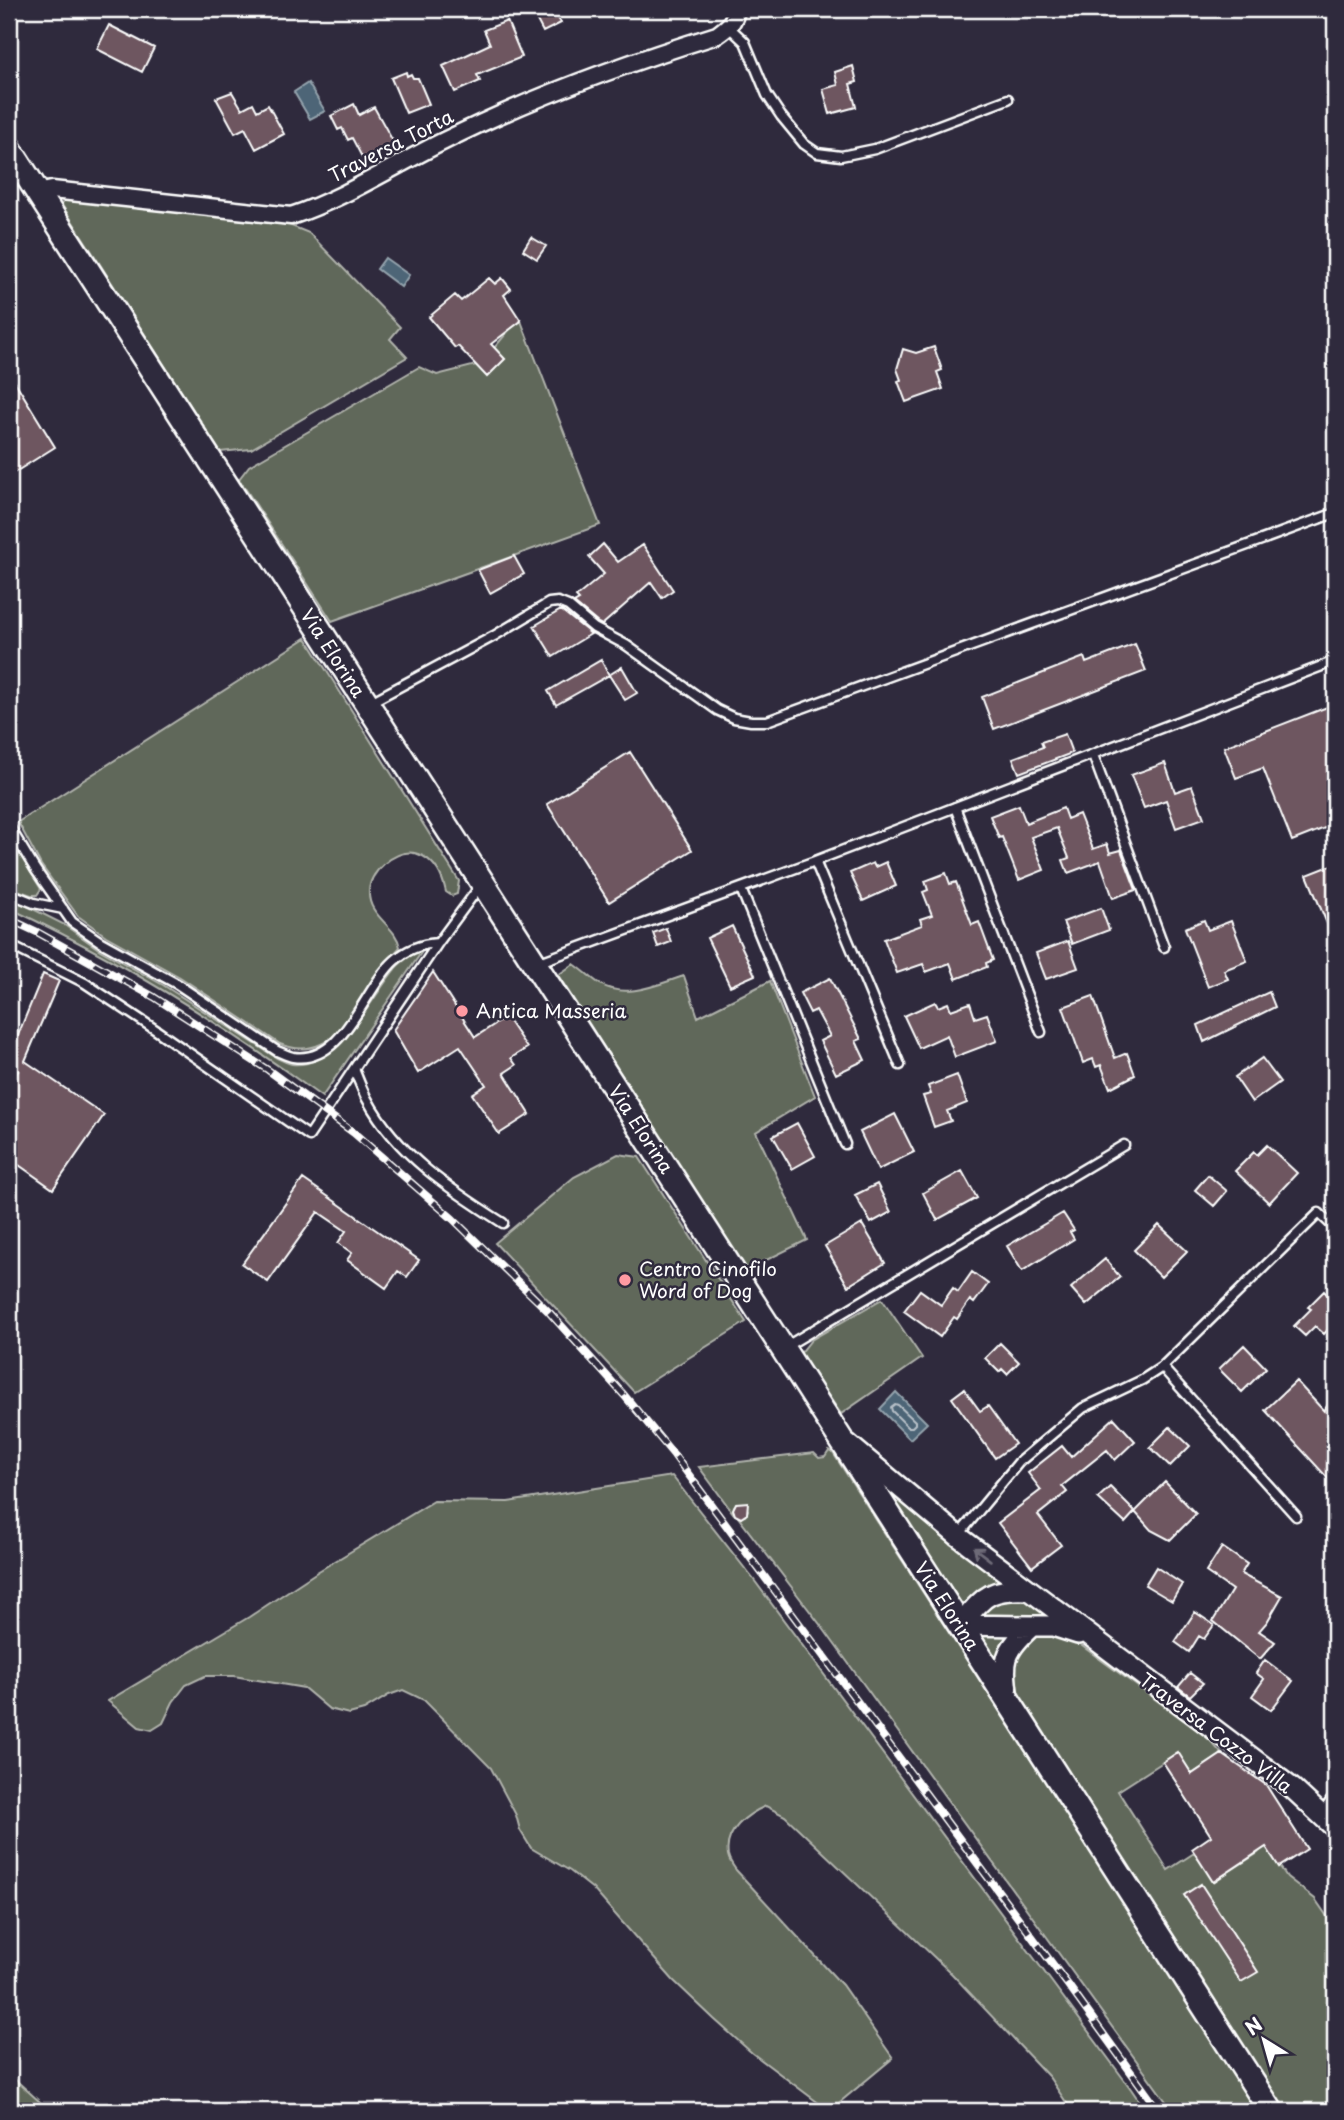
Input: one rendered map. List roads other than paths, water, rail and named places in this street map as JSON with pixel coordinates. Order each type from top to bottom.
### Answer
[{"type":"main road","name":"Via Elorina","points":[[9,148],[783,1349],[1270,2111]]},
{"type":"street","points":[[729,27],[736,9]]},
{"type":"street","name":"Traversa Torta","points":[[38,193],[52,190],[291,216],[320,206],[444,141],[536,99],[628,63],[717,35],[729,27]]},
{"type":"street","name":"Traversa Cozzo Villa","points":[[836,1433],[958,1536],[1292,1788],[1328,1821]]},
{"type":"street","points":[[960,1625],[985,1596],[999,1590],[1029,1590]]},
{"type":"street","points":[[960,1625],[1053,1626],[1095,1641]]},
{"type":"street","points":[[1009,1703],[1003,1670],[1008,1653],[1032,1626]]},
{"type":"lane","points":[[729,27],[745,42],[768,95],[781,116],[804,144],[817,153],[841,156],[875,149],[1008,99]]},
{"type":"lane","points":[[367,705],[549,603],[558,602],[568,606],[594,628],[626,645],[717,710],[751,722],[766,721],[1335,513]]},
{"type":"lane","points":[[534,964],[741,889],[1335,661]]},
{"type":"lane","points":[[1093,755],[1164,947]]},
{"type":"lane","points":[[955,807],[1041,1032]]},
{"type":"lane","points":[[9,826],[72,922],[101,943],[177,984],[277,1051],[293,1057],[310,1056],[328,1048],[342,1035],[393,962],[410,949],[423,944],[438,943]]},
{"type":"lane","points":[[815,861],[900,1065]]},
{"type":"lane","points":[[9,945],[85,983],[309,1136],[438,943],[482,884]]},
{"type":"lane","points":[[741,889],[845,1144]]},
{"type":"lane","points":[[9,893],[34,903],[63,909]]},
{"type":"lane","points":[[355,1069],[366,1098],[393,1138],[444,1185],[503,1223]]},
{"type":"lane","points":[[783,1349],[1124,1144]]},
{"type":"lane","points":[[958,1536],[1019,1462],[1083,1408],[1142,1380],[1162,1367],[1320,1213],[1335,1228]]},
{"type":"lane","points":[[1162,1367],[1296,1516]]},
{"type":"lane","points":[[1328,1821],[1335,1796]]},
{"type":"water","points":[[308,83],[325,111],[310,119],[294,92]]},
{"type":"water","points":[[385,258],[409,275],[401,287],[377,269]]},
{"type":"water","points":[[896,1392],[927,1423],[910,1439],[880,1409]]},
{"type":"railway","points":[[9,919],[154,997],[268,1070],[354,1133],[453,1219],[549,1312],[674,1455],[1159,2111]]},
{"type":"place","name":"Antica Masseria","points":[[462,1011]]},
{"type":"place","name":"Centro Cinofilo Word of Dog","points":[[625,1280]]}]
